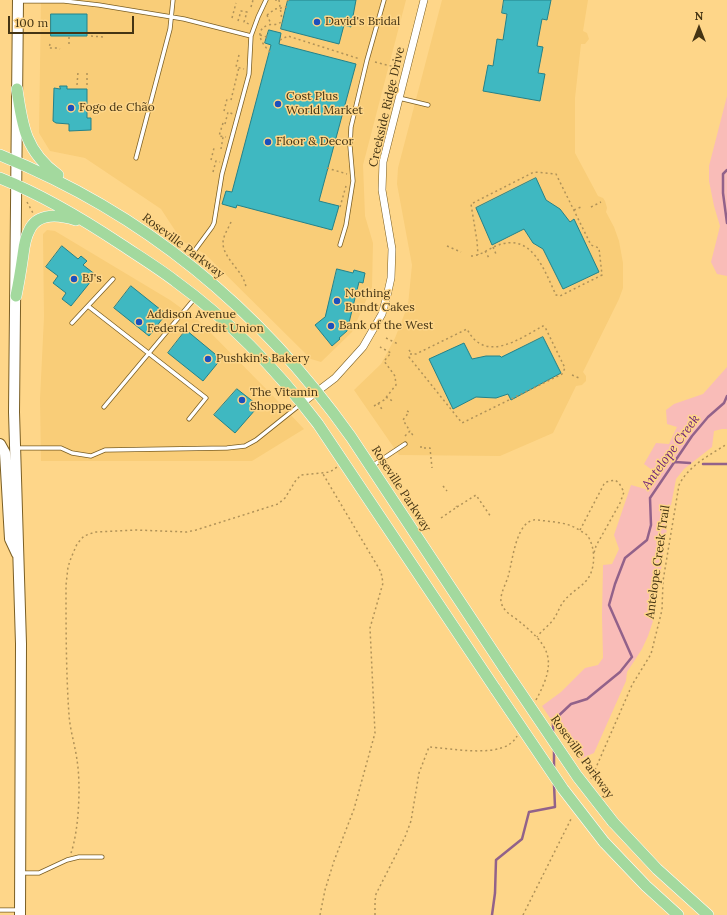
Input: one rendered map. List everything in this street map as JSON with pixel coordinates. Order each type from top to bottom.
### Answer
[{"type":"main road","points":[[17,0],[15,448],[21,644],[20,913]]},
{"type":"main road","points":[[17,89],[22,122],[32,149],[41,161],[54,173],[84,194]]},
{"type":"main road","name":"Roseville Parkway","points":[[0,154],[35,169],[84,194],[147,233],[187,262],[250,317],[318,391],[351,437],[577,776],[613,822],[652,863],[708,915]]},
{"type":"main road","points":[[0,178],[54,203],[103,232],[174,280],[239,334],[302,403],[563,789],[604,842],[646,886],[678,915]]},
{"type":"main road","points":[[16,296],[26,239],[30,229],[35,223],[46,217],[59,216],[76,220],[103,232]]},
{"type":"main road","points":[[0,444],[5,453],[10,539],[18,558]]},
{"type":"street","name":"Creekside Ridge Drive","points":[[302,403],[335,378],[364,347],[382,314],[390,278],[392,249],[384,204],[382,175],[386,149],[424,0]]},
{"type":"lane","points":[[17,0],[88,3],[184,18],[251,36]]},
{"type":"lane","points":[[136,158],[170,28],[173,0]]},
{"type":"lane","points":[[187,262],[214,223],[222,174],[248,74],[251,36],[266,0]]},
{"type":"lane","points":[[340,246],[346,225],[353,181],[350,146],[351,127],[367,60],[384,0]]},
{"type":"lane","points":[[399,98],[428,105]]},
{"type":"lane","points":[[72,323],[113,278]]},
{"type":"lane","points":[[104,407],[196,297]]},
{"type":"lane","points":[[88,306],[206,398],[189,419]]},
{"type":"lane","points":[[15,448],[61,448],[72,453],[91,456],[105,450],[227,448],[245,446],[256,440],[302,403]]},
{"type":"lane","points":[[371,467],[405,444]]},
{"type":"lane","points":[[20,873],[39,873],[67,860],[79,857],[102,857]]},
{"type":"lane","points":[[0,910],[20,913]]},
{"type":"path","points":[[251,7],[253,0]]},
{"type":"path","points":[[270,52],[260,41],[260,35],[263,29],[271,24],[278,24],[283,21],[280,0],[275,0]]},
{"type":"path","points":[[232,18],[236,3]]},
{"type":"path","points":[[262,7],[271,24]]},
{"type":"path","points":[[267,15],[271,11],[280,7],[287,7]]},
{"type":"path","points":[[238,21],[241,11],[247,12],[244,22],[255,25]]},
{"type":"path","points":[[260,35],[267,37]]},
{"type":"path","points":[[69,36],[69,44]]},
{"type":"path","points":[[91,36],[104,37]]},
{"type":"path","points":[[280,40],[288,36],[360,58]]},
{"type":"path","points":[[50,44],[50,48],[60,49]]},
{"type":"path","points":[[375,62],[395,67]]},
{"type":"path","points":[[231,100],[239,67]]},
{"type":"path","points":[[77,85],[78,72]]},
{"type":"path","points":[[87,72],[87,85]]},
{"type":"path","points":[[224,111],[227,99]]},
{"type":"path","points":[[221,149],[223,137]]},
{"type":"path","points":[[211,160],[214,148]]},
{"type":"path","points":[[327,168],[349,174]]},
{"type":"path","points":[[471,256],[478,255],[502,244],[512,243],[522,245],[530,249],[541,263],[556,295],[560,296],[602,275],[599,248],[592,245],[556,174],[534,172],[471,204],[478,255]]},
{"type":"path","points":[[340,207],[347,181]]},
{"type":"path","points":[[27,199],[27,202],[36,217]]},
{"type":"path","points":[[591,207],[601,202]]},
{"type":"path","points":[[574,210],[581,207]]},
{"type":"path","points":[[230,222],[224,237],[223,247],[225,253],[235,265],[246,288]]},
{"type":"path","points":[[447,246],[461,252]]},
{"type":"path","points":[[493,247],[496,254]]},
{"type":"path","points":[[485,251],[489,258]]},
{"type":"path","points":[[543,326],[545,327],[564,371],[562,374],[462,423],[409,357],[410,354],[412,354],[416,354],[467,329],[476,342],[485,346],[497,347],[505,345],[543,326]]},
{"type":"path","points":[[386,338],[398,344]]},
{"type":"path","points":[[374,406],[386,397],[396,385],[395,376],[384,360],[391,353],[380,347]]},
{"type":"path","points":[[409,350],[412,354]]},
{"type":"path","points":[[572,375],[579,378]]},
{"type":"path","points":[[386,397],[394,402]]},
{"type":"path","points":[[378,403],[383,411]]},
{"type":"path","points":[[407,411],[409,412],[403,420],[414,437]]},
{"type":"path","points":[[404,436],[410,431]]},
{"type":"path","name":"Antelope Creek Trail","points":[[590,780],[632,685],[651,654],[662,610],[663,581],[679,485],[682,479],[694,466],[727,444]]},
{"type":"path","points":[[421,446],[421,448],[430,448],[432,468]]},
{"type":"path","points":[[67,860],[75,837],[79,778],[77,759],[70,728],[68,705],[66,585],[68,567],[77,544],[84,536],[95,532],[136,530],[187,532],[196,530],[278,504],[285,498],[296,480],[301,475],[330,472],[344,463]]},
{"type":"path","points":[[320,915],[325,890],[334,861],[354,809],[375,733],[370,628],[383,583],[382,572],[323,473]]},
{"type":"path","points":[[537,637],[554,618],[564,600],[589,577],[593,570],[596,546],[620,503],[624,492],[619,483],[615,480],[604,484],[580,530]]},
{"type":"path","points":[[443,486],[446,491]]},
{"type":"path","points":[[441,518],[457,506],[476,495],[491,517]]},
{"type":"path","points":[[535,702],[545,679],[549,662],[548,656],[541,641],[505,610],[501,603],[501,594],[509,575],[518,539],[528,521],[534,519],[566,524],[580,530],[587,536],[594,553]]},
{"type":"path","points":[[375,915],[376,894],[405,837],[411,821],[419,773],[429,747],[486,751],[498,750],[514,741],[518,735]]},
{"type":"path","points":[[523,915],[573,815]]},
{"type":"shaded area","points":[[41,0],[406,0],[363,165],[365,216],[373,243],[372,287],[352,332],[321,362],[311,359],[205,254],[182,241],[161,209],[85,158],[50,151],[39,133]]},
{"type":"shaded area","points":[[442,0],[588,0],[583,31],[587,33],[589,39],[585,44],[581,44],[575,98],[575,153],[598,196],[603,198],[605,201],[607,208],[606,212],[619,241],[623,263],[623,288],[583,372],[586,376],[586,381],[582,385],[576,386],[553,433],[500,456],[399,455],[354,390],[381,364],[395,338],[408,305],[412,265],[397,184],[398,168]]},
{"type":"shaded area","points":[[727,96],[727,276],[717,274],[711,262],[720,226],[709,181],[709,166]]},
{"type":"shaded area","points":[[47,230],[55,231],[170,300],[199,321],[304,429],[252,461],[41,461],[40,399],[44,317],[43,234]]},
{"type":"shaded area","points":[[727,367],[727,429],[714,431],[712,447],[684,469],[676,479],[668,521],[654,618],[648,636],[642,649],[627,672],[626,681],[594,753],[578,760],[542,706],[561,692],[585,668],[598,665],[603,658],[603,565],[612,564],[619,549],[614,535],[631,485],[649,490],[656,473],[644,464],[656,443],[669,444],[677,427],[667,424],[666,410],[674,404],[703,394]]},
{"type":"building","name":"David's Bridal","points":[[288,0],[356,0],[351,27],[344,25],[339,44],[281,29]]},
{"type":"building","points":[[504,0],[551,0],[547,20],[542,19],[537,46],[543,47],[538,73],[545,74],[540,101],[483,91],[488,65],[493,66],[497,39],[503,40],[507,14],[502,13]]},
{"type":"building","points":[[51,14],[87,14],[87,36],[51,36]]},
{"type":"building","points":[[269,30],[281,33],[279,44],[356,64],[319,201],[339,206],[332,230],[237,205],[236,208],[222,204],[226,191],[232,192],[271,45],[265,43]]},
{"type":"building","name":"Fogo de Chão","points":[[60,86],[67,86],[67,89],[87,89],[87,118],[91,118],[91,130],[69,131],[69,124],[56,123],[53,121],[54,88],[60,89]]},
{"type":"building","points":[[536,178],[546,200],[560,209],[570,222],[574,219],[599,272],[563,289],[543,249],[533,243],[524,229],[492,245],[476,208]]},
{"type":"building","name":"BJ's","points":[[62,246],[78,259],[81,256],[87,261],[83,265],[96,275],[71,306],[62,299],[66,293],[53,283],[58,276],[46,267]]},
{"type":"building","points":[[337,269],[353,273],[354,270],[365,273],[363,283],[359,282],[347,331],[332,346],[315,325],[325,317]]},
{"type":"building","points":[[131,286],[166,314],[149,336],[114,308]]},
{"type":"building","points":[[186,330],[221,359],[203,381],[168,353]]},
{"type":"building","points":[[543,337],[561,373],[511,400],[508,394],[496,398],[476,397],[453,409],[429,359],[464,343],[472,359],[486,356],[501,357]]},
{"type":"building","points":[[237,389],[255,403],[259,402],[260,409],[255,410],[235,433],[214,415]]},
{"type":"waterway","name":"Antelope Creek","points":[[727,170],[723,174],[723,193],[727,223]]},
{"type":"waterway","name":"Antelope Creek","points":[[553,733],[553,721],[571,704],[587,699],[620,672],[632,657],[609,605],[615,584],[625,558],[647,540],[651,525],[650,498],[692,436],[708,417],[724,403],[727,396]]},
{"type":"waterway","points":[[675,462],[690,463]]},
{"type":"waterway","points":[[703,464],[727,464]]},
{"type":"waterway","name":"Antelope Creek","points":[[554,748],[554,769]]},
{"type":"waterway","name":"Antelope Creek","points":[[492,915],[495,893],[496,860],[522,839],[529,812],[555,807],[554,784]]},
{"type":"place","name":"David's Bridal","points":[[317,22]]},
{"type":"place","name":"Cost Plus World Market","points":[[278,104]]},
{"type":"place","name":"Fogo de Chão","points":[[71,108]]},
{"type":"place","name":"Floor & Decor","points":[[268,142]]},
{"type":"place","name":"BJ's","points":[[74,279]]},
{"type":"place","name":"Nothing Bundt Cakes","points":[[337,301]]},
{"type":"place","name":"Addison Avenue Federal Credit Union","points":[[139,322]]},
{"type":"place","name":"Bank of the West","points":[[331,326]]},
{"type":"place","name":"Pushkin's Bakery","points":[[208,359]]},
{"type":"place","name":"The Vitamin Shoppe","points":[[242,400]]}]
